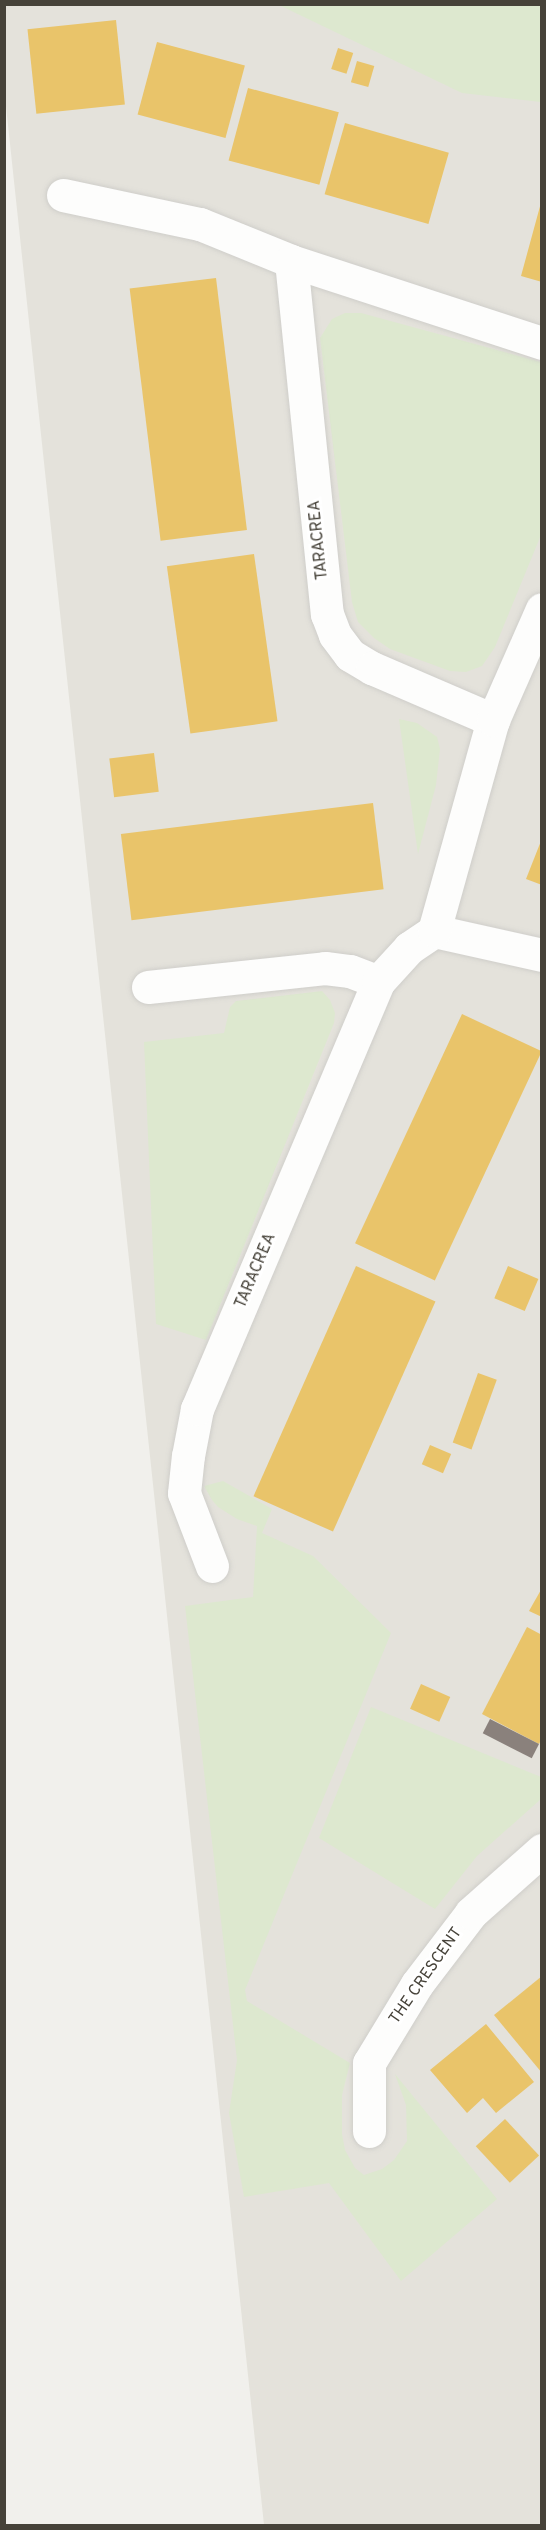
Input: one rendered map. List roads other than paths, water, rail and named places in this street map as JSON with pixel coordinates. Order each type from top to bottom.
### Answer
[{"type":"street","points":[[63,195],[181,219],[291,261],[542,343]]},
{"type":"street","name":"TARACREA","points":[[291,261],[327,614],[335,635],[350,655],[372,668],[493,720]]},
{"type":"street","points":[[542,609],[493,720],[434,930],[542,955]]},
{"type":"street","name":"TARACREA","points":[[212,1566],[184,1493],[197,1409],[378,982],[410,948],[434,930]]},
{"type":"street","points":[[148,987],[325,968],[350,971],[378,982]]},
{"type":"street","name":"THE CRESCENT","points":[[369,2131],[369,2063],[411,1994],[471,1912],[542,1850]]}]
